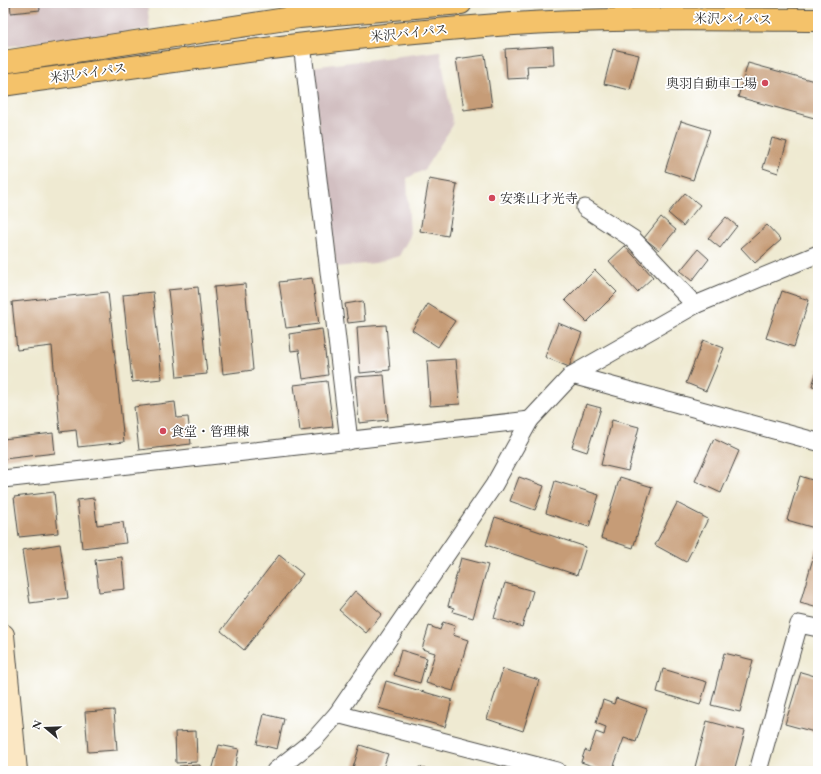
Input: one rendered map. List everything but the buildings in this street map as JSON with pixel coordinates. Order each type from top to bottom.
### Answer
[{"type":"highway","name":"米沢バイパス","points":[[3,62],[299,17],[461,3]]},
{"type":"highway","name":"米沢バイパス","points":[[3,85],[302,44],[485,26],[627,18],[818,20]]},
{"type":"street","points":[[302,44],[349,441]]},
{"type":"street","points":[[585,208],[633,239],[695,305]]},
{"type":"street","points":[[275,771],[314,740],[337,714],[494,485],[530,420],[572,376],[695,305],[818,254]]},
{"type":"street","points":[[572,376],[818,442]]},
{"type":"street","points":[[3,479],[530,420]]},
{"type":"street","points":[[758,771],[799,624],[818,628]]},
{"type":"street","points":[[3,634],[16,771]]},
{"type":"street","points":[[337,714],[557,771]]},
{"type":"shaded area","points":[[3,3],[147,3],[150,29],[3,47]]},
{"type":"shaded area","points":[[440,51],[453,125],[424,170],[407,178],[410,236],[399,256],[375,263],[336,267],[311,67]]},
{"type":"place","name":"奥羽自動車工場","points":[[765,83]]},
{"type":"place","name":"安楽山才光寺","points":[[492,198]]},
{"type":"place","name":"食堂・管理棟","points":[[163,431]]}]
